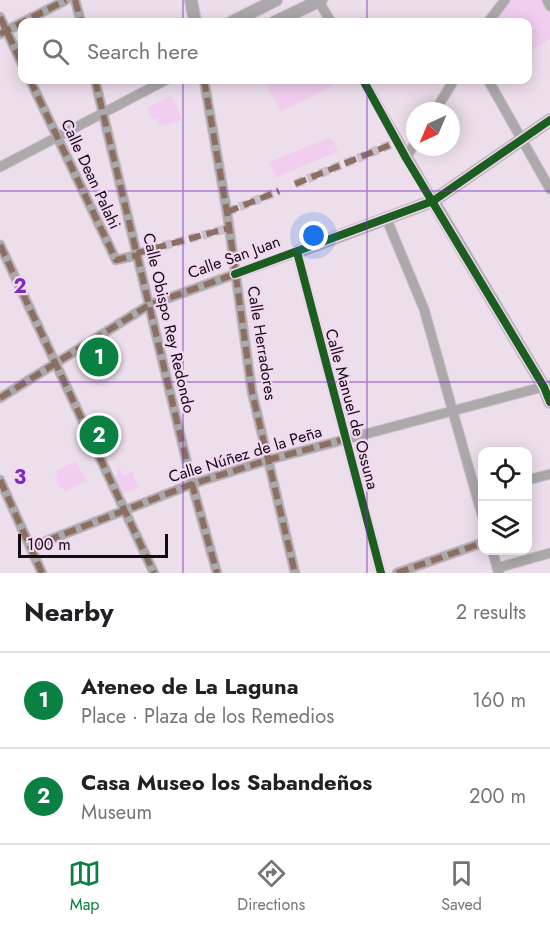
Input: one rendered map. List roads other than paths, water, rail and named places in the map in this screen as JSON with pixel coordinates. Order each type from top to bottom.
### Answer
[{"type":"street","points":[[31,18],[66,0]]},
{"type":"street","points":[[75,0],[80,18]]},
{"type":"street","points":[[191,0],[194,18]]},
{"type":"street","points":[[240,18],[276,0]]},
{"type":"street","points":[[283,18],[319,0],[329,18]]},
{"type":"street","points":[[547,0],[550,6]]},
{"type":"street","points":[[490,18],[500,2]]},
{"type":"street","points":[[0,17],[3,32],[18,57]]},
{"type":"street","points":[[3,32],[18,24]]},
{"type":"street","name":"Calle Dean Palahi","points":[[32,84],[116,260],[138,255]]},
{"type":"street","name":"Calle Obispo Rey Redondo","points":[[96,84],[192,484],[217,573]]},
{"type":"street","points":[[0,167],[158,84]]},
{"type":"street","name":"Calle Herradores","points":[[205,84],[252,392],[295,573]]},
{"type":"street","points":[[365,84],[406,158],[547,386],[550,402]]},
{"type":"street","points":[[441,102],[452,84]]},
{"type":"street","points":[[490,84],[550,189]]},
{"type":"street","name":"Calle San Juan","points":[[0,398],[149,305],[387,220],[433,201],[550,120]]},
{"type":"street","points":[[387,220],[419,293],[478,489]]},
{"type":"street","points":[[0,245],[154,573]]},
{"type":"street","name":"Calle Manuel de Ossuna","points":[[297,252],[381,573]]},
{"type":"street","name":"Calle Núñez de la Peña","points":[[31,547],[192,484],[268,460],[547,386]]},
{"type":"street","points":[[532,479],[550,474]]},
{"type":"street","points":[[0,480],[42,573]]},
{"type":"street","points":[[397,573],[478,545]]},
{"type":"street","points":[[493,555],[498,571],[550,554]]},
{"type":"tunnel","points":[[295,184],[397,142]]},
{"type":"tunnel","points":[[227,212],[279,191]]},
{"type":"tunnel","points":[[137,253],[229,228]]},
{"type":"place","name":"Ateneo de La Laguna","points":[[99,357]]},
{"type":"place","name":"Casa Museo los Sabandeños","points":[[99,435]]}]
